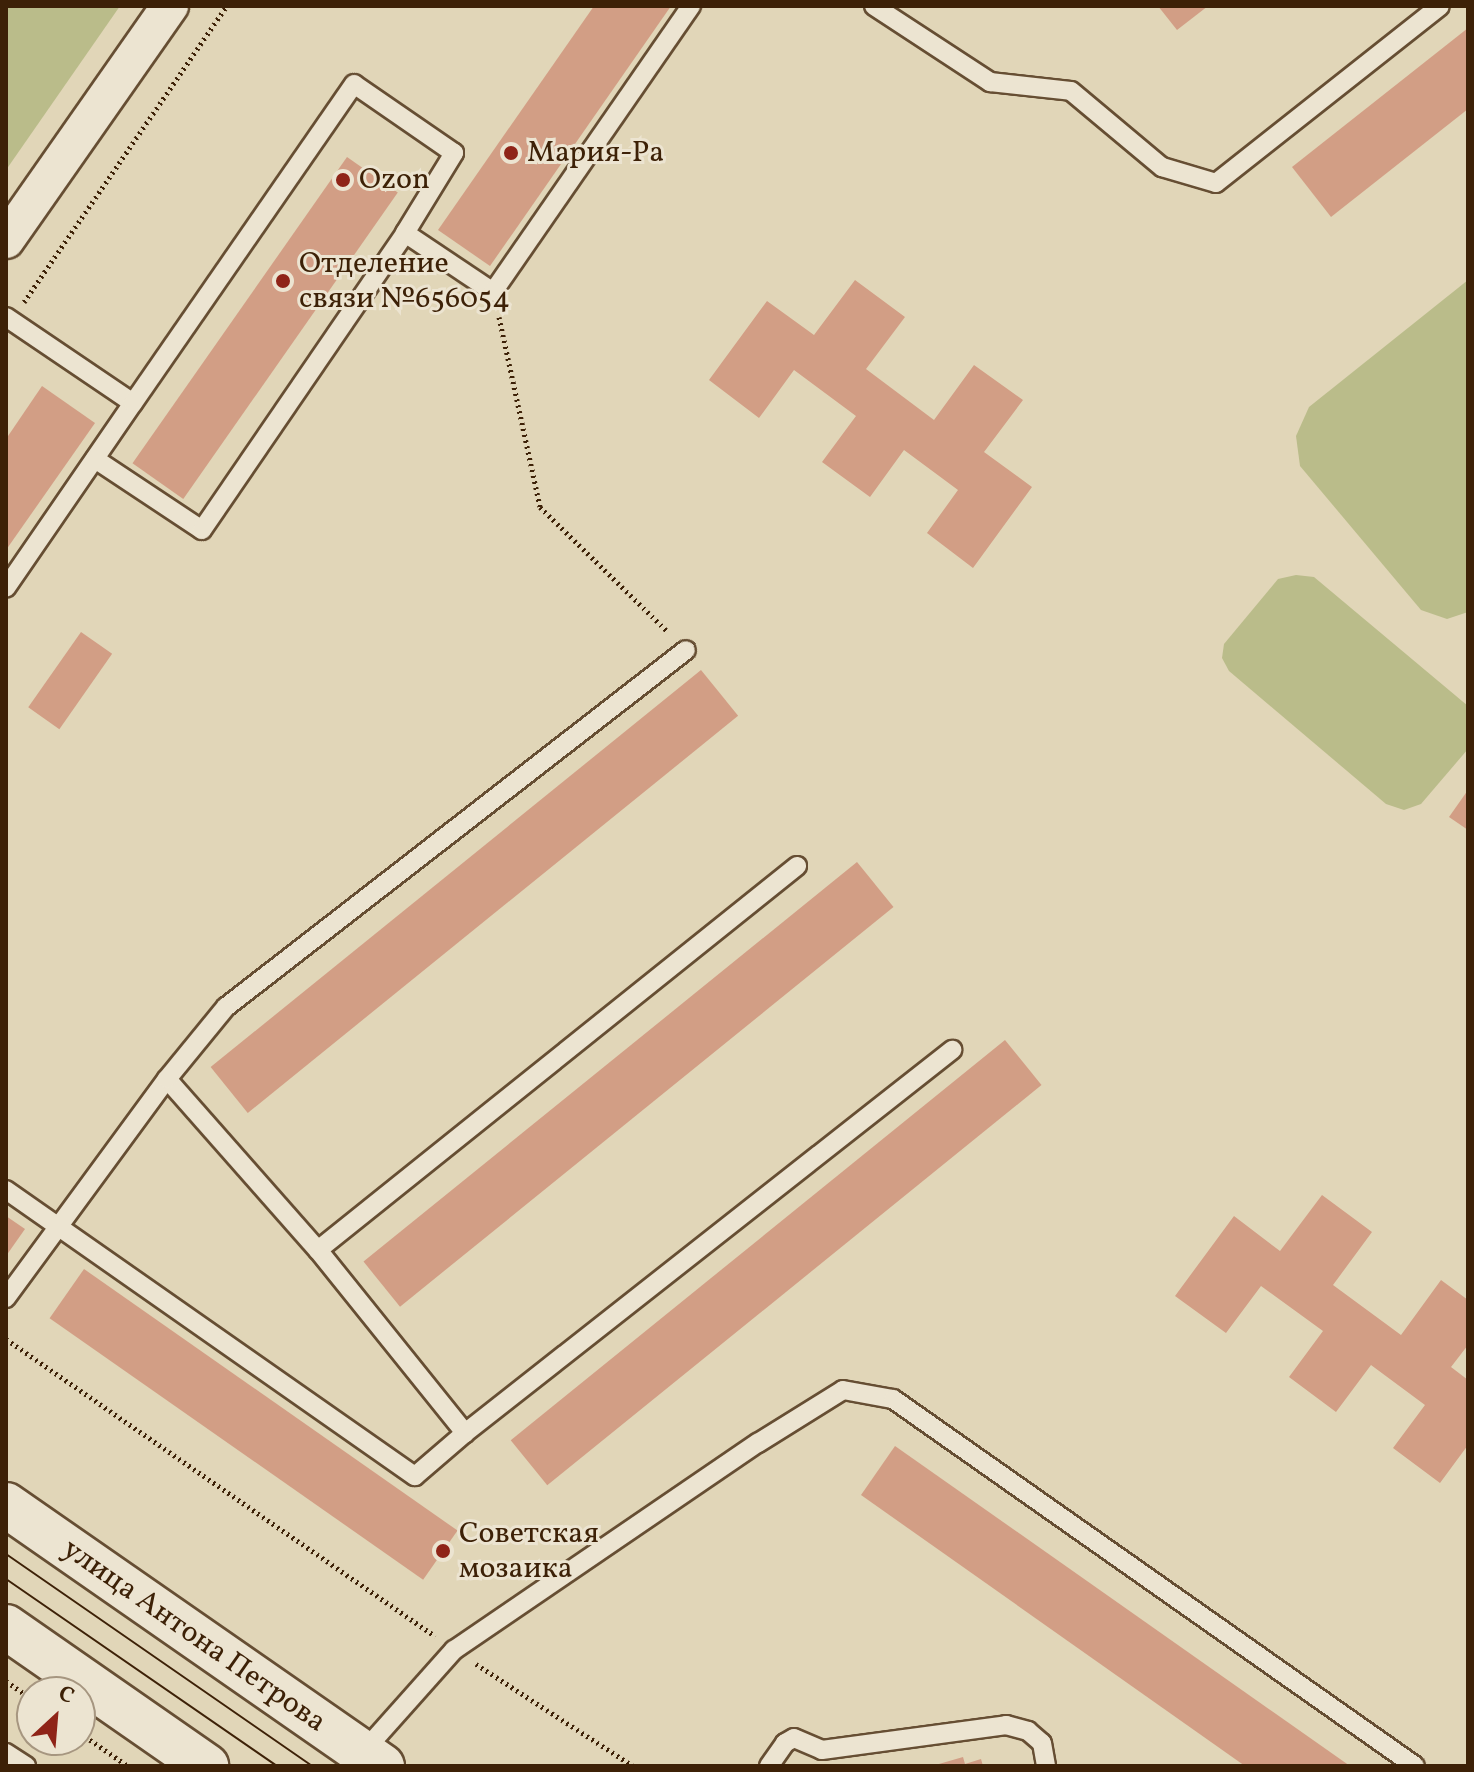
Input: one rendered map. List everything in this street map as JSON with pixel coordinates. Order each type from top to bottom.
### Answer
[{"type":"main road","name":"улица Антона Петрова","points":[[6,1505],[372,1759]]},
{"type":"main road","points":[[6,1627],[187,1761]]},
{"type":"street","points":[[6,240],[170,6]]},
{"type":"lane","points":[[405,233],[493,292],[691,6]]},
{"type":"lane","points":[[874,6],[990,82],[1071,91],[1162,167],[1216,183],[1440,6]]},
{"type":"lane","points":[[6,588],[133,403],[354,84],[454,153],[405,233],[202,530],[95,459]]},
{"type":"lane","points":[[9,319],[133,403]]},
{"type":"lane","points":[[6,1298],[167,1079],[226,1007],[686,650]]},
{"type":"lane","points":[[318,1250],[797,866]]},
{"type":"lane","points":[[6,1190],[415,1476],[465,1433],[952,1050]]},
{"type":"lane","points":[[167,1079],[318,1250],[465,1433]]},
{"type":"lane","points":[[372,1759],[454,1650],[758,1443],[843,1390],[893,1399],[1415,1766]]},
{"type":"lane","points":[[769,1766],[785,1743],[794,1738],[822,1750],[1006,1725],[1028,1731],[1042,1743],[1046,1766]]},
{"type":"lane","points":[[6,1753],[26,1766]]},
{"type":"path","points":[[9,319],[227,6]]},
{"type":"path","points":[[493,292],[540,507],[686,650]]},
{"type":"path","points":[[6,1339],[454,1650],[633,1766]]},
{"type":"path","points":[[96,1744],[128,1766]]},
{"type":"green space","points":[[6,6],[120,6],[6,170]]},
{"type":"green space","points":[[1468,280],[1468,612],[1447,619],[1421,610],[1300,466],[1296,436],[1309,407]]},
{"type":"green space","points":[[1296,575],[1314,577],[1468,706],[1468,749],[1421,804],[1404,810],[1386,804],[1229,671],[1222,658],[1224,644],[1278,579]]},
{"type":"building","points":[[594,6],[671,6],[490,266],[438,230]]},
{"type":"building","points":[[1158,6],[1208,6],[1177,30]]},
{"type":"building","points":[[1468,28],[1468,109],[1331,217],[1292,167]]},
{"type":"building","points":[[347,157],[398,193],[183,499],[132,463]]},
{"type":"building","points":[[855,280],[905,317],[866,369],[934,420],[974,365],[1023,400],[984,452],[1032,487],[973,568],[927,533],[958,490],[904,450],[870,497],[822,462],[856,416],[794,370],[759,418],[709,380],[767,301],[814,335]]},
{"type":"building","points":[[42,386],[95,423],[6,550],[6,439]]},
{"type":"building","points":[[81,632],[112,654],[59,729],[28,707]]},
{"type":"building","points":[[701,670],[738,716],[248,1113],[211,1067]]},
{"type":"building","points":[[1468,790],[1468,830],[1449,817]]},
{"type":"building","points":[[857,862],[894,907],[400,1307],[364,1262]]},
{"type":"building","points":[[1005,1040],[1042,1085],[547,1485],[511,1440]]},
{"type":"building","points":[[1322,1195],[1372,1232],[1333,1285],[1401,1335],[1441,1280],[1468,1300],[1468,1345],[1451,1367],[1468,1380],[1468,1445],[1440,1483],[1393,1448],[1425,1405],[1371,1365],[1336,1412],[1289,1377],[1323,1331],[1261,1286],[1226,1333],[1175,1296],[1234,1216],[1280,1251]]},
{"type":"building","points":[[6,1216],[25,1229],[6,1256]]},
{"type":"building","points":[[84,1269],[458,1531],[423,1580],[50,1318]]},
{"type":"building","points":[[895,1446],[1350,1766],[1245,1766],[861,1495]]},
{"type":"building","points":[[963,1757],[965,1764],[981,1759],[983,1766],[932,1766]]},
{"type":"tram line","points":[[6,1554],[312,1766]]},
{"type":"tram line","points":[[6,1579],[277,1766]]},
{"type":"place","name":"Мария-Ра","points":[[511,153]]},
{"type":"place","name":"Ozon","points":[[343,180]]},
{"type":"place","name":"Отделение связи №656054","points":[[283,281]]},
{"type":"place","name":"Советская мозаика","points":[[443,1551]]}]
